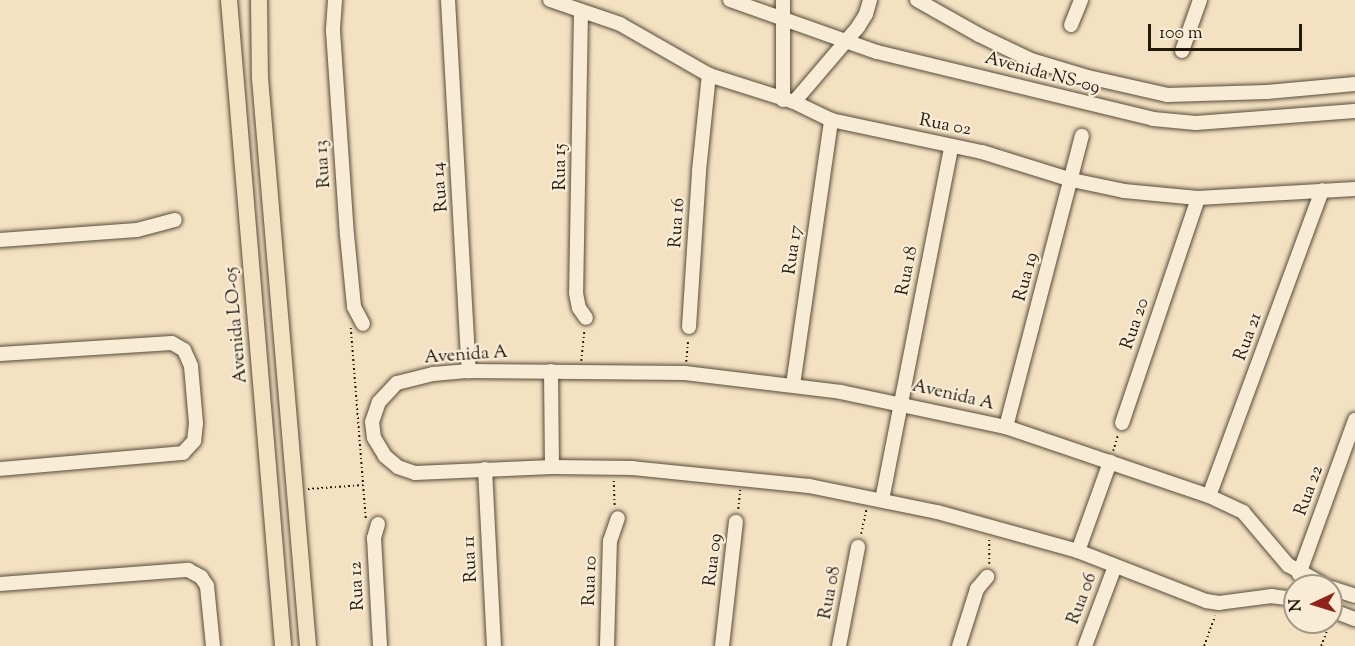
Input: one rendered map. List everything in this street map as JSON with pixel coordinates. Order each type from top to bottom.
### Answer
[{"type":"main road","name":"Avenida LO-05","points":[[229,0],[283,646]]},
{"type":"main road","points":[[259,0],[260,78],[308,646]]},
{"type":"street","name":"Rua 13","points":[[336,0],[333,31],[347,235],[355,310],[363,324]]},
{"type":"street","name":"Rua 14","points":[[448,0],[469,371]]},
{"type":"street","name":"Rua 02","points":[[550,0],[620,24],[709,75],[788,101],[831,120],[982,152],[1072,180],[1124,191],[1198,198],[1355,189]]},
{"type":"street","name":"Avenida NS-09","points":[[730,0],[782,18],[813,32],[846,40],[877,52],[1153,119],[1196,123],[1355,111]]},
{"type":"street","points":[[783,0],[782,18],[788,101]]},
{"type":"street","points":[[788,101],[846,40],[866,14],[870,0]]},
{"type":"street","name":"Avenida NS-09","points":[[917,0],[979,35],[1031,60],[1088,77],[1167,95],[1268,92],[1355,84]]},
{"type":"street","points":[[1071,25],[1081,0]]},
{"type":"street","points":[[1182,51],[1200,0]]},
{"type":"street","name":"Rua 15","points":[[581,12],[576,293],[579,308],[586,318]]},
{"type":"street","name":"Rua 16","points":[[689,327],[699,171],[709,75]]},
{"type":"street","name":"Rua 17","points":[[793,385],[831,120]]},
{"type":"street","name":"Rua 19","points":[[1006,427],[1082,136]]},
{"type":"street","name":"Rua 18","points":[[875,498],[900,402],[951,147]]},
{"type":"street","name":"Rua 21","points":[[1209,496],[1322,190]]},
{"type":"street","name":"Rua 20","points":[[1122,423],[1198,198]]},
{"type":"street","points":[[0,240],[137,230],[175,220]]},
{"type":"street","points":[[0,354],[172,343],[184,350],[191,366],[196,423],[194,441],[183,453],[0,469]]},
{"type":"street","name":"Avenida A","points":[[1283,597],[1272,596],[1219,603],[1206,602],[1078,551],[994,527],[875,498],[741,477],[613,468],[552,467],[420,473],[408,471],[398,467],[385,456],[373,430],[379,402],[397,383],[433,374],[469,371],[581,371],[685,374],[793,385],[900,402],[1006,427],[1209,496],[1243,512],[1280,557],[1299,574]]},
{"type":"street","points":[[551,371],[552,467]]},
{"type":"street","name":"Rua 22","points":[[1299,574],[1355,420]]},
{"type":"street","points":[[1078,551],[1110,462]]},
{"type":"street","name":"Rua 11","points":[[485,470],[494,646]]},
{"type":"street","name":"Rua 10","points":[[607,646],[610,548],[618,518]]},
{"type":"street","name":"Rua 09","points":[[722,646],[736,522]]},
{"type":"street","name":"Rua 12","points":[[377,527],[380,646]]},
{"type":"street","name":"Rua 08","points":[[839,646],[858,547]]},
{"type":"street","name":"Rua 06","points":[[1085,646],[1115,566]]},
{"type":"street","points":[[0,584],[188,570],[201,577],[207,586],[213,646]]},
{"type":"street","points":[[959,646],[977,588],[987,577]]},
{"type":"path","points":[[355,310],[351,330],[366,517],[377,527]]},
{"type":"path","points":[[581,371],[586,318]]},
{"type":"path","points":[[685,374],[689,327]]},
{"type":"path","points":[[1110,462],[1122,423]]},
{"type":"path","points":[[613,468],[615,510],[618,518]]},
{"type":"path","name":"Rua 09","points":[[736,522],[741,477]]},
{"type":"path","points":[[295,490],[363,485]]},
{"type":"path","points":[[858,547],[875,498]]},
{"type":"path","points":[[987,577],[989,543],[994,527]]},
{"type":"path","points":[[1203,646],[1219,603]]}]
